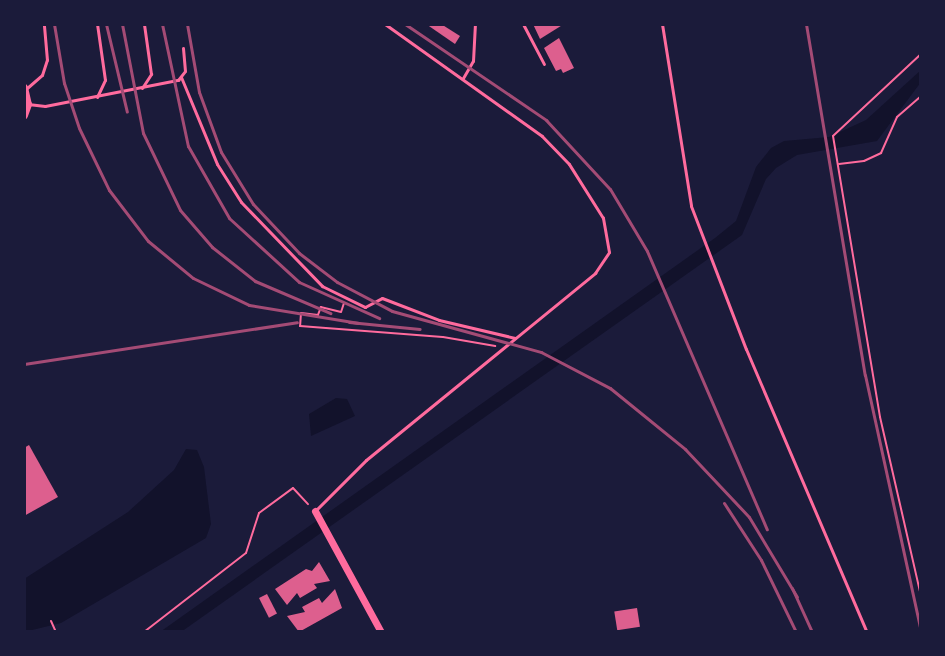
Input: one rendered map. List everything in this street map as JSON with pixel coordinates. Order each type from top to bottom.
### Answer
[{"type":"street","points":[[24,115],[28,104],[25,88]]},
{"type":"street","points":[[316,514],[381,632]]},
{"type":"lane","points":[[25,88],[42,75],[47,60],[44,24]]},
{"type":"lane","points":[[96,97],[105,80],[97,24]]},
{"type":"lane","points":[[142,88],[151,74],[144,24]]},
{"type":"lane","points":[[316,514],[366,460],[604,263],[607,235],[596,202],[569,164],[542,136],[385,24]]},
{"type":"lane","points":[[463,78],[473,61],[475,24]]},
{"type":"lane","points":[[523,24],[544,64]]},
{"type":"lane","points":[[662,24],[691,206],[746,349],[867,632]]},
{"type":"lane","points":[[183,48],[181,77],[217,164],[241,202],[301,268],[347,299],[365,307],[382,298],[439,320],[499,330],[516,338]]},
{"type":"lane","points":[[28,104],[96,97],[181,77]]},
{"type":"path","points":[[921,54],[833,136],[880,417],[921,596]]},
{"type":"path","points":[[838,164],[864,161],[881,153],[897,117],[921,96]]},
{"type":"path","points":[[347,299],[341,312],[321,307],[318,315],[301,313],[300,326],[443,337],[503,349]]},
{"type":"path","points":[[144,632],[246,553],[255,516],[293,488],[316,514]]},
{"type":"path","points":[[51,621],[56,632]]},
{"type":"shaded area","points":[[921,70],[921,82],[877,141],[797,155],[776,168],[766,179],[742,235],[181,632],[160,632],[715,238],[736,221],[756,167],[771,148],[784,141],[829,137],[866,120]]},
{"type":"shaded area","points":[[336,398],[347,399],[355,416],[311,436],[309,414]]},
{"type":"shaded area","points":[[186,449],[197,450],[204,467],[211,524],[206,538],[61,623],[24,632],[24,579],[128,512],[174,470]]},
{"type":"building","points":[[426,24],[441,24],[460,36],[455,44]]},
{"type":"building","points":[[533,24],[564,24],[540,39]]},
{"type":"building","points":[[559,38],[574,68],[563,73],[561,69],[556,71],[544,48]]},
{"type":"building","points":[[29,445],[58,497],[24,516],[24,448]]},
{"type":"building","points":[[319,562],[330,581],[314,584],[317,588],[300,598],[297,593],[287,605],[275,589],[306,569],[312,571]]},
{"type":"building","points":[[335,589],[342,608],[299,632],[287,616],[305,612],[302,607],[319,598],[322,603]]},
{"type":"building","points":[[267,594],[277,614],[269,618],[259,598]]},
{"type":"building","points":[[637,608],[640,627],[617,630],[614,612]]},
{"type":"railway","points":[[54,24],[64,83],[79,128],[109,190],[148,241],[193,278],[249,305],[359,323]]},
{"type":"railway","points":[[106,24],[127,112]]},
{"type":"railway","points":[[122,24],[143,133],[180,210],[212,247],[255,281],[330,313]]},
{"type":"railway","points":[[162,24],[188,146],[229,218],[299,282],[379,318]]},
{"type":"railway","points":[[187,24],[199,92],[221,152],[253,204],[299,253],[337,282],[392,311],[541,352],[610,388],[685,449],[749,517],[797,597]]},
{"type":"railway","points":[[405,24],[546,120],[610,189],[647,251],[767,529]]},
{"type":"railway","points":[[806,24],[865,375],[921,632]]},
{"type":"railway","points":[[24,364],[297,322]]},
{"type":"railway","points":[[349,322],[420,329]]},
{"type":"railway","points":[[724,503],[761,560],[796,632]]},
{"type":"railway","points":[[792,588],[812,632]]}]
